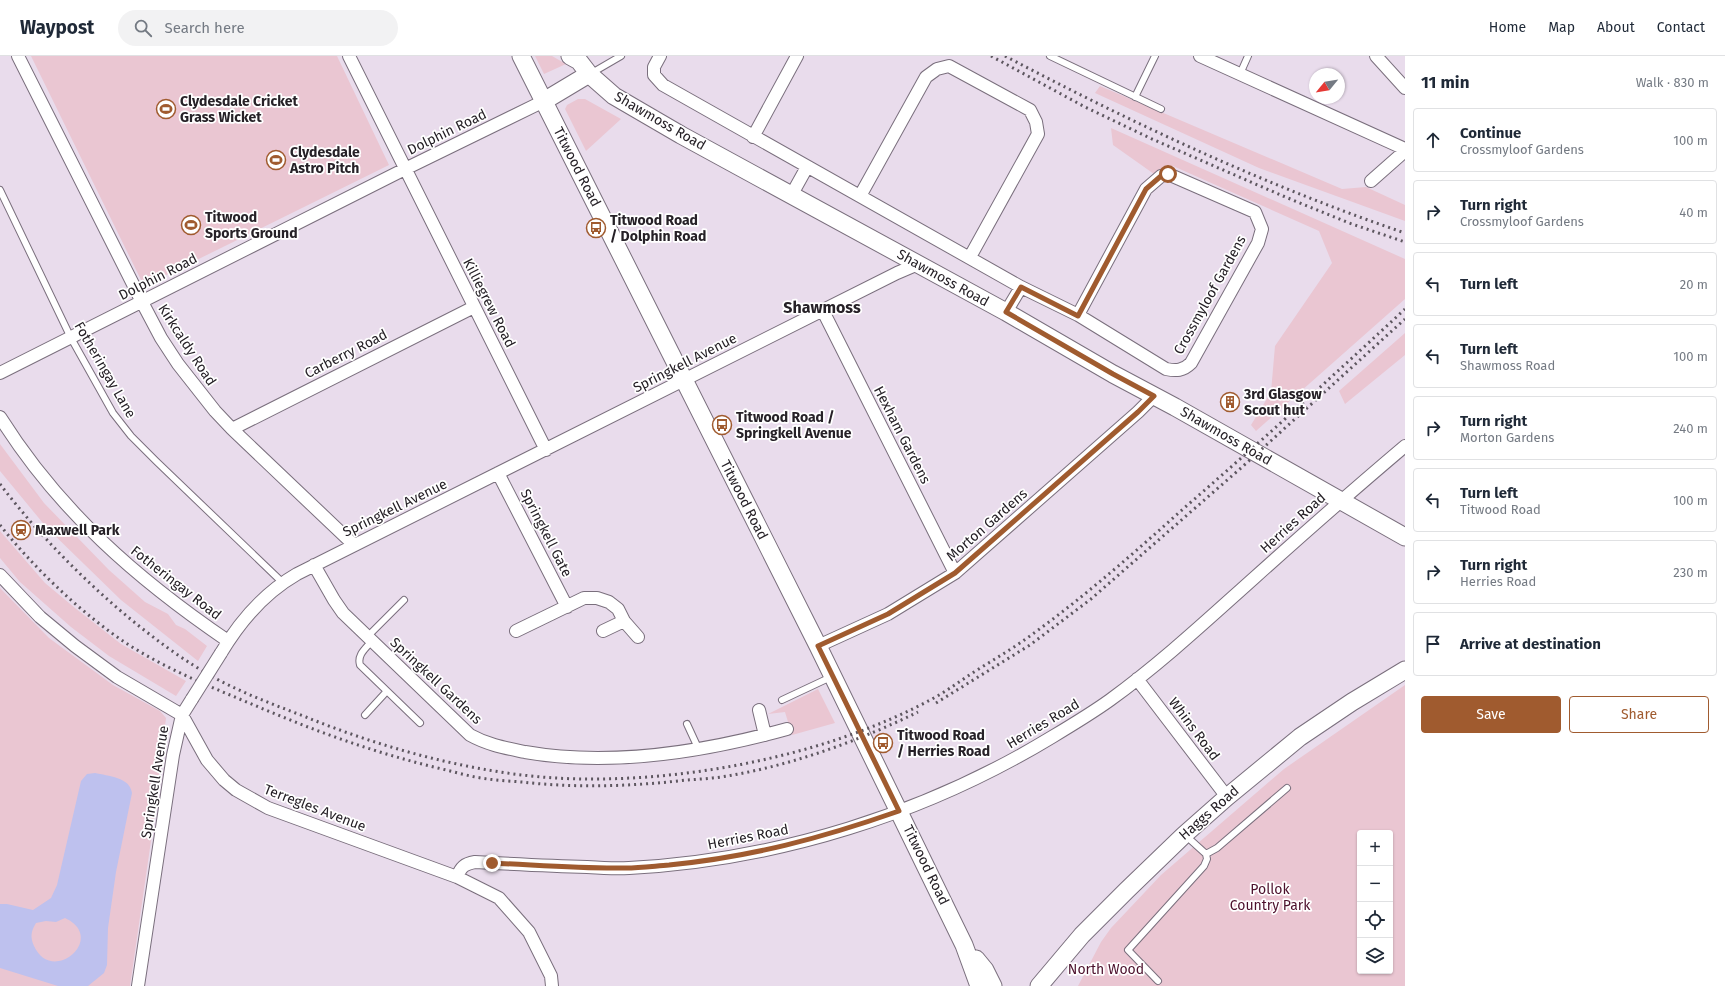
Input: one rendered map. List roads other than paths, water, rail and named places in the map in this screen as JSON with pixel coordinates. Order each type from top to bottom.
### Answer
[{"type":"main road","name":"Titwood Road","points":[[521,56],[833,676],[964,945],[979,986]]},
{"type":"main road","name":"Shawmoss Road","points":[[570,56],[579,61],[589,74],[614,96],[1006,312],[1113,374],[1405,537]]},
{"type":"main road","points":[[544,101],[589,74]]},
{"type":"main road","name":"Haggs Road","points":[[1039,986],[1082,935],[1150,866],[1227,797],[1300,737],[1352,702],[1405,670]]},
{"type":"main road","points":[[1055,986],[1082,935]]},
{"type":"main road","name":"Titwood Road","points":[[964,945],[985,970],[993,986]]},
{"type":"street","name":"Kirkcaldy Road","points":[[18,56],[142,302],[161,338],[178,364],[196,389],[232,429],[354,545]]},
{"type":"street","name":"Killiegrew Road","points":[[349,56],[546,450]]},
{"type":"street","name":"Crossmyloof Gardens","points":[[660,56],[654,66],[654,75],[663,85],[1021,287],[1078,316],[1166,369],[1177,371],[1187,367],[1191,363],[1258,243],[1262,229],[1255,212],[1168,174],[1161,176],[1146,189],[1078,316]]},
{"type":"street","points":[[753,137],[798,56]]},
{"type":"street","points":[[1200,56],[1405,150],[1371,181]]},
{"type":"street","points":[[1376,56],[1405,88]]},
{"type":"street","points":[[860,196],[926,77],[943,66],[949,66],[992,88],[1030,110],[1038,130],[1038,134],[970,257]]},
{"type":"street","name":"Dolphin Road","points":[[0,373],[405,169],[544,101]]},
{"type":"street","points":[[792,194],[807,167]]},
{"type":"street","name":"Springkell Avenue","points":[[138,986],[173,755],[182,715],[240,622],[254,607],[282,582],[314,565],[918,264]]},
{"type":"street","points":[[1006,312],[1021,287]]},
{"type":"street","name":"Carberry Road","points":[[232,429],[474,307]]},
{"type":"street","name":"Hexham Gardens","points":[[823,311],[955,573]]},
{"type":"street","name":"Morton Gardens","points":[[818,646],[888,614],[955,573],[1138,412],[1154,396]]},
{"type":"street","name":"Fotheringay Road","points":[[0,417],[42,475],[80,520],[96,536],[155,589],[185,612],[228,641]]},
{"type":"street","name":"Herries Road","points":[[457,877],[461,867],[467,863],[475,862],[627,868],[686,863],[737,856],[794,844],[845,830],[899,811],[977,778],[1014,760],[1088,715],[1138,679],[1176,648],[1340,501],[1405,446]]},
{"type":"street","name":"Springkell Gate","points":[[498,474],[566,607]]},
{"type":"street","name":"Springkell Gardens","points":[[314,565],[334,600],[343,612],[470,735],[483,742],[519,751],[563,756],[594,757],[654,755],[699,750],[787,729]]},
{"type":"street","name":"Terregles Avenue","points":[[0,575],[40,617],[75,646],[117,676],[182,715],[207,760],[236,790],[251,800],[268,808],[457,877],[499,898],[529,932],[551,976],[552,986]]},
{"type":"street","points":[[516,631],[584,598],[597,598],[609,602],[618,609],[624,621],[638,637]]},
{"type":"street","points":[[603,631],[624,621]]},
{"type":"street","name":"Whins Road","points":[[1138,679],[1227,797]]},
{"type":"street","points":[[759,710],[765,735]]},
{"type":"lane","points":[[589,74],[622,56]]},
{"type":"lane","points":[[1050,56],[1161,108]]},
{"type":"lane","points":[[1135,97],[1155,56]]},
{"type":"lane","points":[[1240,74],[1248,56]]},
{"type":"lane","name":"Fotheringay Lane","points":[[0,190],[71,338],[113,413],[131,436],[282,582]]},
{"type":"lane","points":[[404,600],[370,639],[360,655],[359,660],[360,665],[420,723]]},
{"type":"lane","points":[[782,700],[833,676]]},
{"type":"lane","points":[[365,714],[387,692]]},
{"type":"lane","points":[[686,724],[699,750]]},
{"type":"lane","points":[[1206,854],[1217,848],[1287,788]]},
{"type":"lane","points":[[1158,981],[1128,950],[1204,866],[1207,859],[1206,854],[1184,835]]},
{"type":"water","points":[[95,773],[112,776],[123,780],[130,788],[132,793],[116,872],[108,928],[107,965],[104,973],[88,986],[58,986],[0,968],[0,904],[7,904],[33,910],[51,898],[57,885],[81,781],[87,774]],"holes":[[[65,918],[77,927],[81,936],[79,946],[72,954],[63,960],[52,961],[42,957],[34,946],[32,934],[36,923],[46,921],[56,922]]]},
{"type":"railway","points":[[991,56],[1085,107],[1152,139],[1349,223],[1405,242]]},
{"type":"railway","points":[[1005,56],[1103,106],[1202,152],[1302,195],[1405,233]]},
{"type":"railway","points":[[0,484],[41,534],[115,606],[167,647],[193,665],[220,681],[262,700],[365,739],[397,749],[460,765],[492,771],[555,778],[602,779],[650,777],[699,771],[749,763],[798,751],[845,737],[890,719],[938,696],[1030,636],[1070,606],[1127,558],[1267,435],[1405,309]]},
{"type":"railway","points":[[936,703],[1030,645],[1091,599],[1241,468],[1405,319]]},
{"type":"railway","points":[[0,525],[28,558],[60,590],[94,620],[129,645],[161,663],[227,694],[328,734],[395,757],[471,776],[494,780],[551,785],[590,786],[648,784],[722,777],[804,758],[874,732],[918,712]]},
{"type":"place","name":"Clydesdale Cricket Grass Wicket","points":[[166,109]]},
{"type":"place","name":"Clydesdale Astro Pitch","points":[[276,160]]},
{"type":"place","name":"Titwood Sports Ground","points":[[191,225]]},
{"type":"place","name":"Titwood Road / Dolphin Road","points":[[596,228]]},
{"type":"place","name":"3rd Glasgow Scout hut","points":[[1230,402]]},
{"type":"place","name":"Titwood Road / Springkell Avenue","points":[[722,425]]},
{"type":"place","name":"Maxwell Park","points":[[21,530]]},
{"type":"place","name":"Titwood Road / Herries Road","points":[[883,743]]},
{"type":"district","name":"Shawmoss","points":[[822,307]]},
{"type":"park label","name":"Pollok Country Park","points":[[1270,898]]},
{"type":"park label","name":"North Wood","points":[[1106,969]]}]
